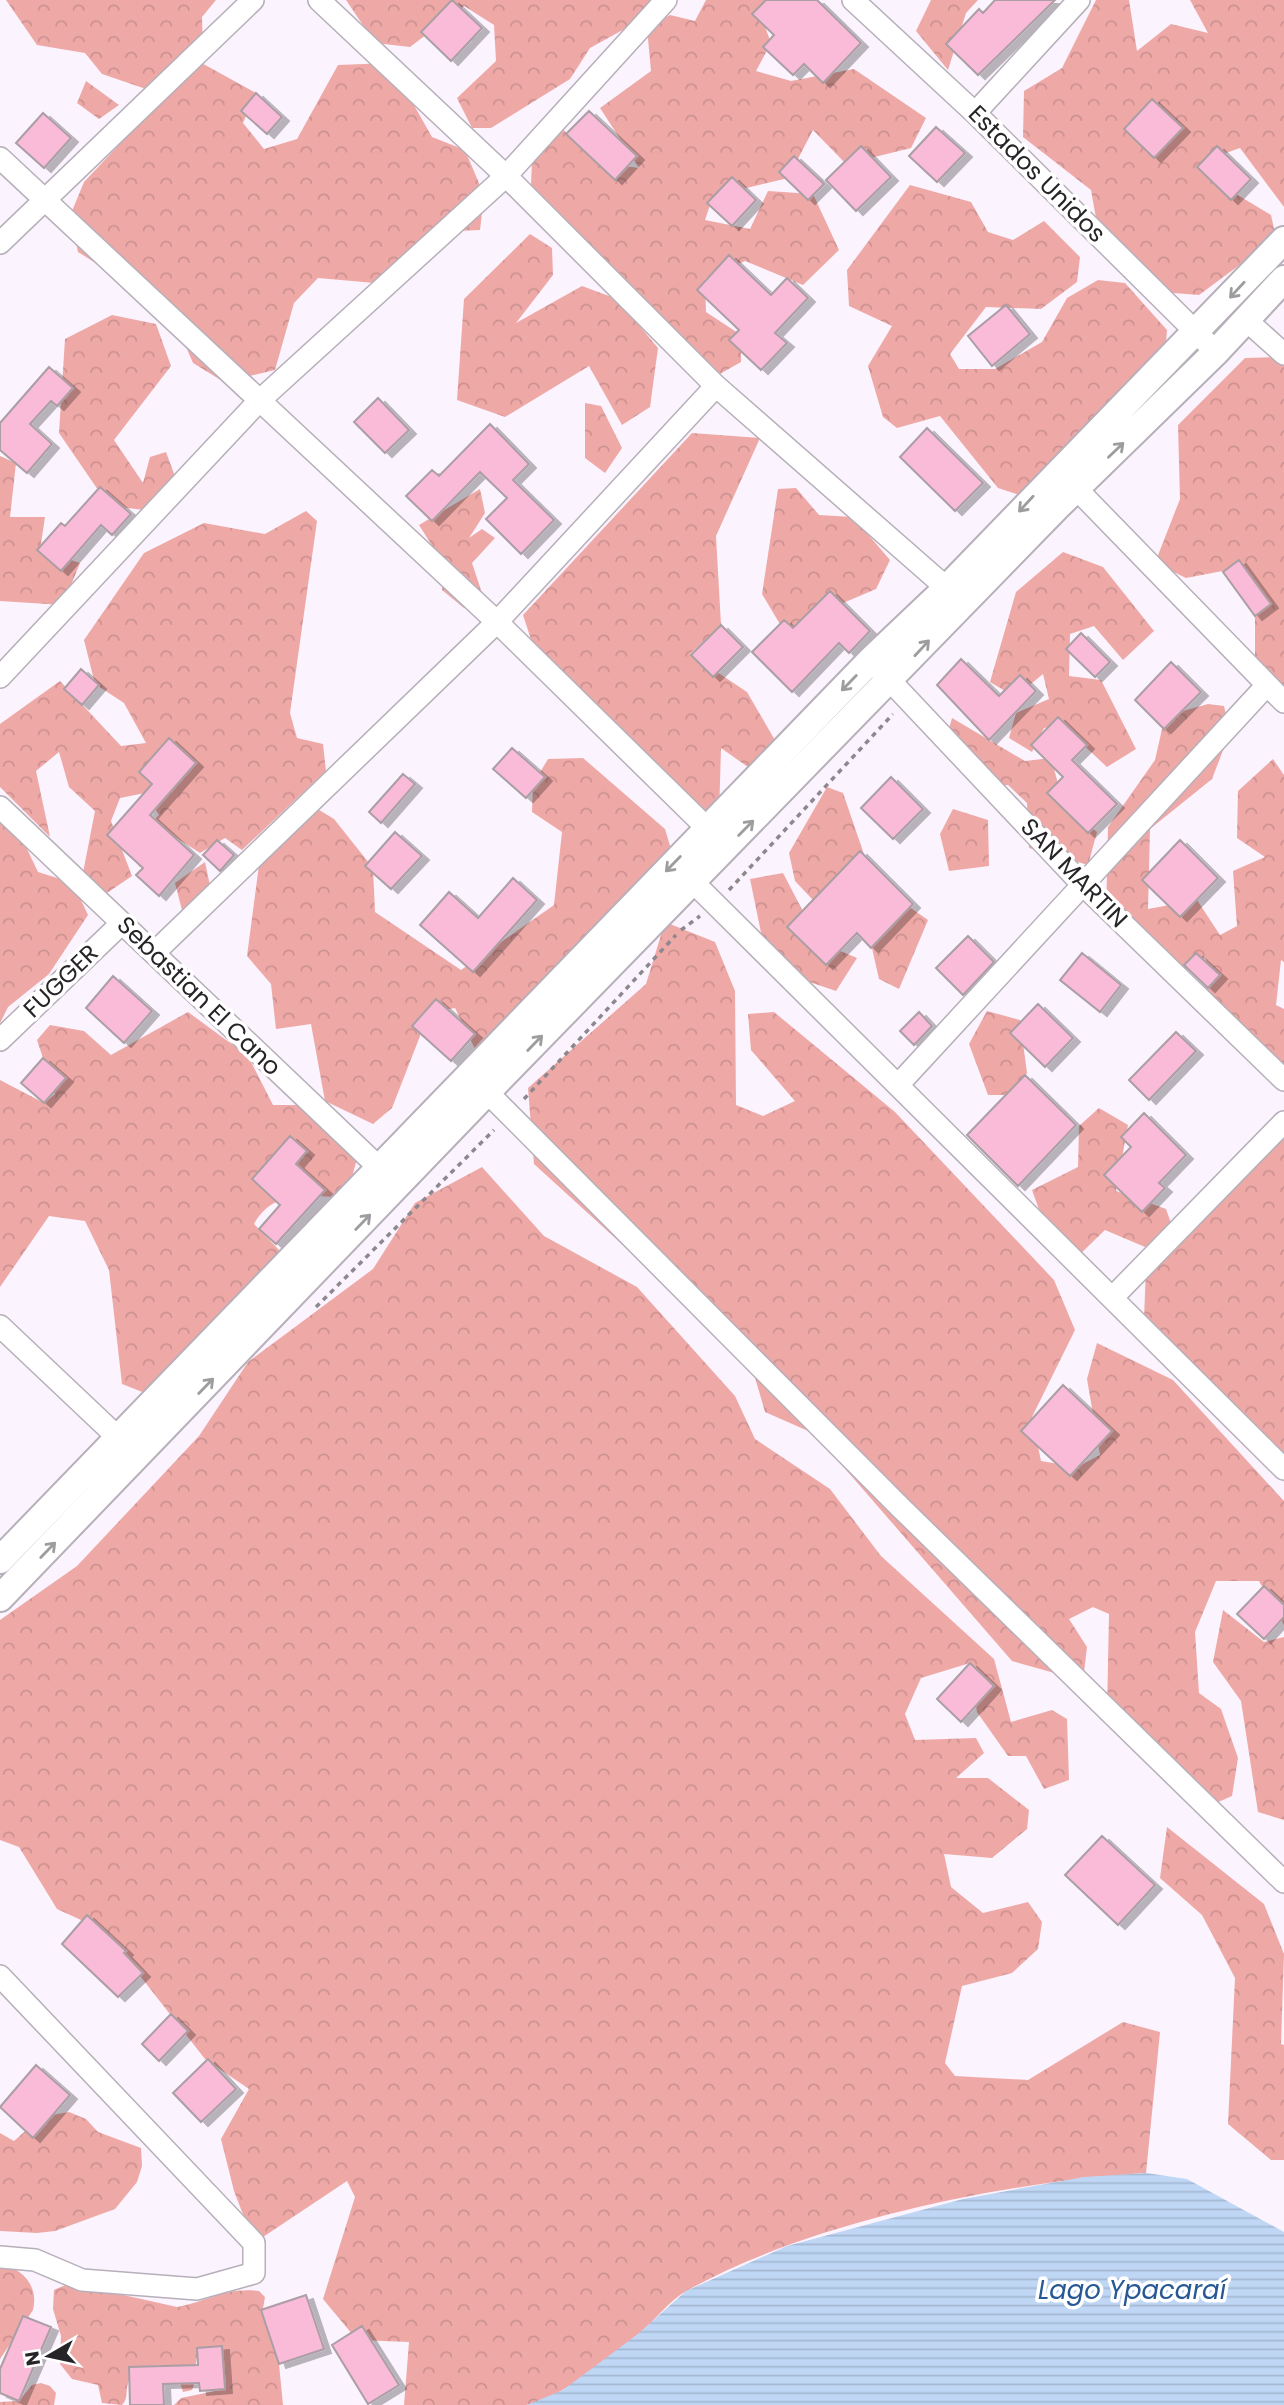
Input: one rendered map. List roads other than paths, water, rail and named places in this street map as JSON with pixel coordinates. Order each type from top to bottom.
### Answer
[{"type":"main road","points":[[0,1560],[118,1437],[389,1177],[487,1092],[891,680],[956,596],[1067,480],[1197,332],[1284,240]]},
{"type":"main road","points":[[1067,480],[1216,352],[1284,279]]},
{"type":"main road","points":[[0,1598],[139,1457],[389,1177],[708,829],[870,661],[956,596]]},
{"type":"street","points":[[0,243],[42,199],[253,0]]},
{"type":"street","points":[[319,0],[506,176],[716,386],[956,596]]},
{"type":"street","points":[[0,677],[258,402],[506,176],[666,0]]},
{"type":"street","name":"Estados Unidos","points":[[853,0],[975,113],[1216,352]]},
{"type":"street","points":[[975,113],[1079,0]]},
{"type":"street","points":[[0,158],[258,402],[497,622],[708,829]]},
{"type":"street","points":[[1246,320],[1284,354]]},
{"type":"street","points":[[154,953],[497,622],[716,386]]},
{"type":"street","points":[[1067,480],[1284,702]]},
{"type":"street","name":"SAN MARTIN","points":[[870,661],[891,680],[1082,884],[1284,1080]]},
{"type":"street","points":[[898,1085],[1267,685]]},
{"type":"street","name":"Sebastian El Cano","points":[[0,807],[389,1177]]},
{"type":"street","points":[[693,882],[1284,1469]]},
{"type":"street","name":"FUGGER","points":[[0,1040],[122,923]]},
{"type":"street","points":[[487,1092],[901,1508],[1284,1882]]},
{"type":"street","points":[[1112,1298],[1284,1122]]},
{"type":"street","points":[[0,1326],[139,1457]]},
{"type":"street","points":[[0,1976],[254,2243],[254,2273],[197,2289],[82,2280],[35,2260],[0,2256]]},
{"type":"water","name":"Lago Ypacaraí","points":[[1146,2173],[1187,2179],[1284,2232],[1284,2405],[527,2405],[563,2390],[638,2334],[686,2291],[787,2246],[963,2199],[1084,2177]]}]
